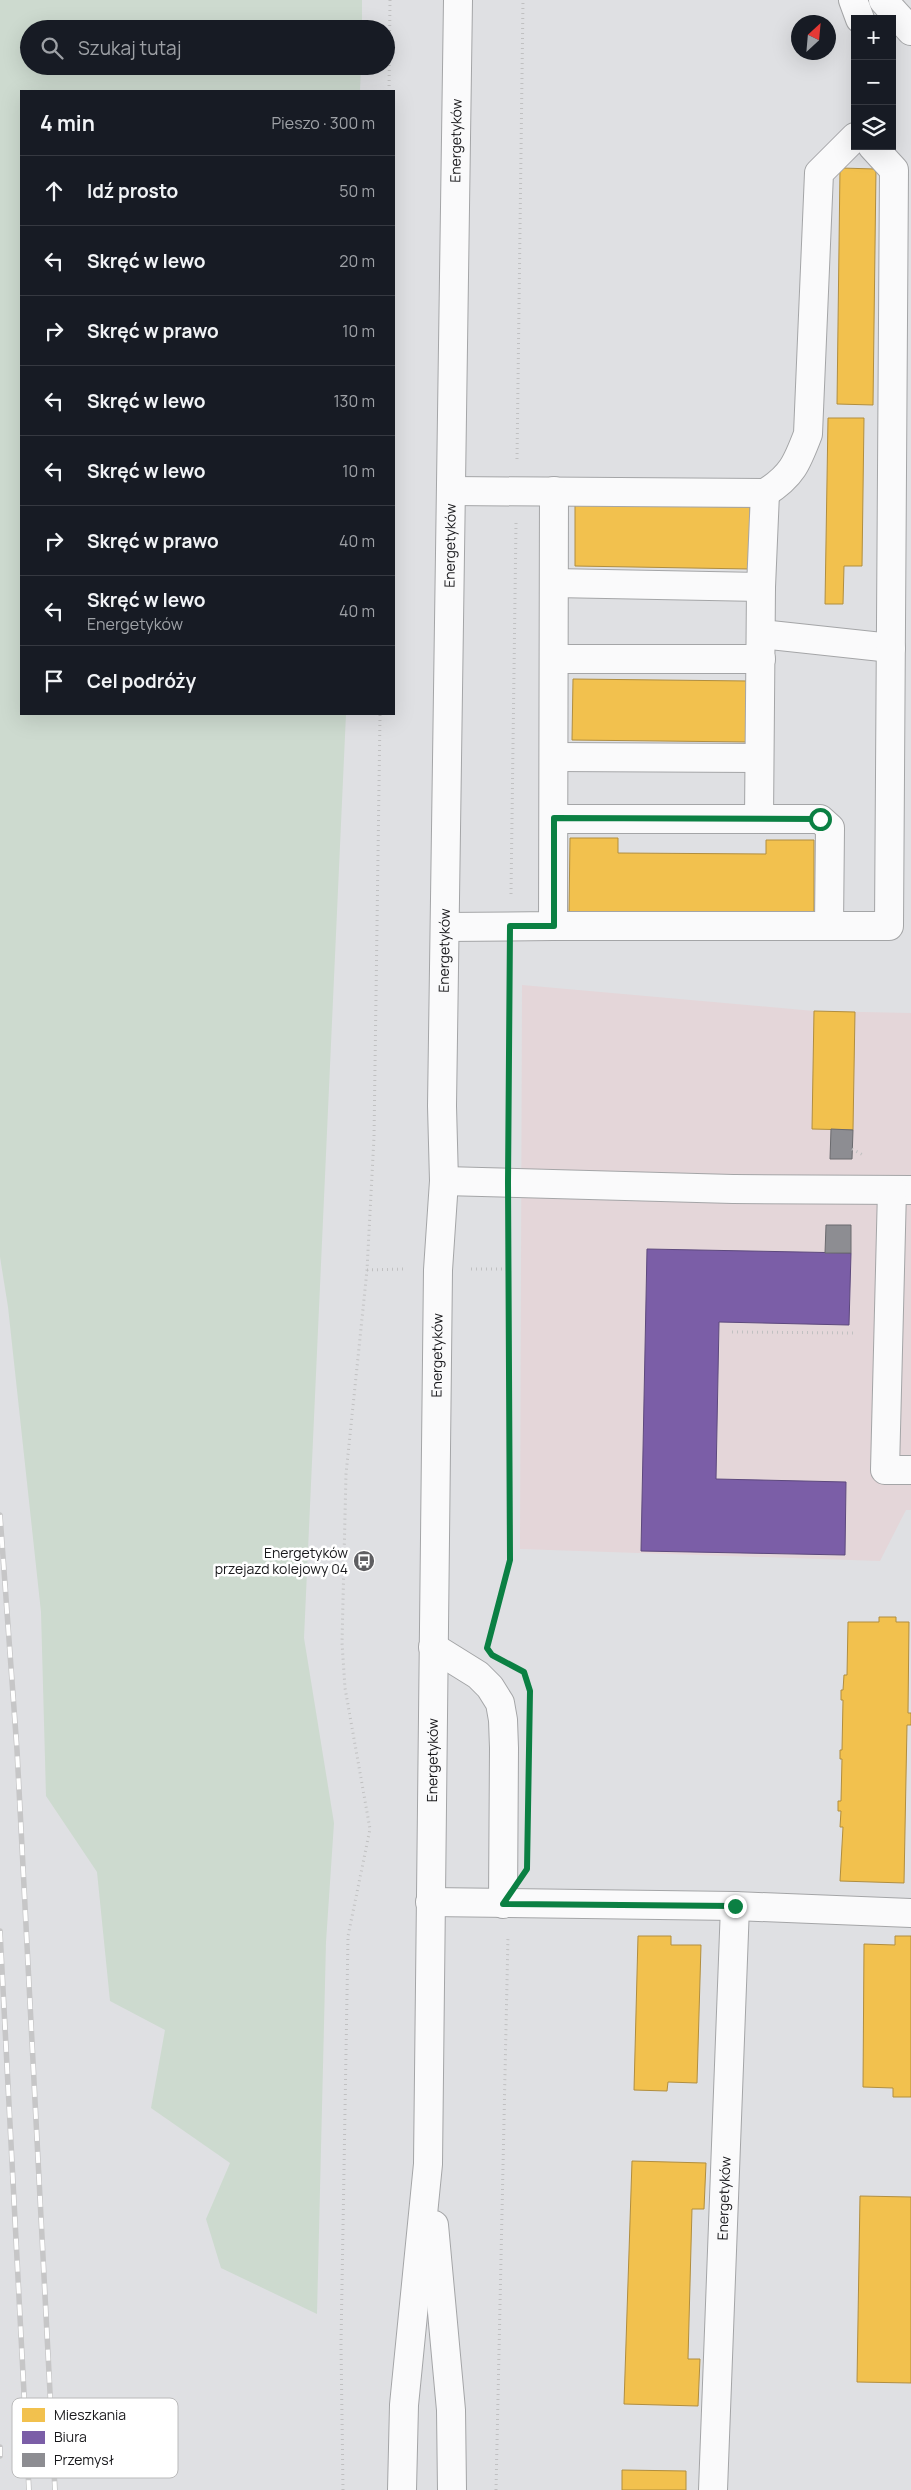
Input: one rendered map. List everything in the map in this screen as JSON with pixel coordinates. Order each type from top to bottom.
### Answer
[{"type":"main road","name":"Energetyków","points":[[402,2490],[404,2405],[428,2164],[438,1270],[444,1181],[442,1106],[458,0]]},
{"type":"main road","points":[[853,0],[859,15]]},
{"type":"main road","points":[[883,0],[911,31]]},
{"type":"main road","points":[[451,491],[516,493],[554,491],[765,493],[778,485],[796,465],[808,434],[819,173],[851,141]]},
{"type":"main road","points":[[445,927],[889,926],[891,648],[902,206],[894,170],[876,150]]},
{"type":"main road","points":[[554,491],[554,926]]},
{"type":"main road","points":[[758,819],[761,587],[765,493]]},
{"type":"main road","points":[[554,583],[761,587]]},
{"type":"main road","points":[[554,659],[761,646],[891,648]]},
{"type":"main road","points":[[554,758],[759,758]]},
{"type":"main road","points":[[554,818],[820,819],[830,828],[829,926]]},
{"type":"main road","points":[[444,1181],[851,1191],[901,1190],[888,1380],[881,1430],[885,1470],[911,1470]]},
{"type":"main road","points":[[433,1647],[478,1674],[490,1687],[500,1703],[504,1748],[503,1904]]},
{"type":"main road","points":[[430,1902],[735,1906],[911,1913]]},
{"type":"main road","name":"Energetyków","points":[[713,2490],[735,1906]]},
{"type":"main road","name":"Energetyków","points":[[428,2164],[451,2410],[452,2490]]},
{"type":"path","points":[[390,0],[390,20]]},
{"type":"path","points":[[487,1648],[510,1560],[508,1182],[510,926],[523,0]]},
{"type":"path","points":[[389,75],[389,90]]},
{"type":"path","points":[[343,2490],[341,2344],[348,1936],[370,1829],[345,1688],[343,1623],[346,1474],[367,1270],[374,1137],[380,715]]},
{"type":"path","points":[[732,1332],[857,1333]]},
{"type":"path","points":[[496,2490],[508,1938],[503,1904]]},
{"type":"shaded area","points":[[0,0],[362,0],[362,20],[20,20],[20,75],[361,75],[360,90],[20,90],[20,715],[346,715],[304,1638],[334,1823],[326,1942],[317,2314],[221,2268],[206,2219],[230,2163],[151,2108],[165,2030],[110,2001],[97,1872],[46,1796],[41,1612],[8,1307],[0,1257]]},
{"type":"shaded area","points":[[522,985],[814,1011],[911,1013],[911,1510],[906,1510],[880,1561],[520,1549]]},
{"type":"building: Mieszkania","points":[[840,168],[876,169],[873,405],[837,404]]},
{"type":"building: Mieszkania","points":[[828,418],[864,418],[862,566],[844,566],[843,604],[825,604]]},
{"type":"building: Mieszkania","points":[[575,505],[750,507],[750,569],[575,566]]},
{"type":"building: Mieszkania","points":[[573,679],[748,681],[747,742],[572,740]]},
{"type":"building: Mieszkania","points":[[570,838],[618,838],[618,853],[766,854],[766,840],[814,840],[814,915],[569,912]]},
{"type":"building: Mieszkania","points":[[814,1011],[855,1012],[853,1130],[812,1129]]},
{"type":"building: Mieszkania","points":[[879,1617],[896,1617],[896,1622],[909,1622],[908,1713],[911,1713],[911,1725],[907,1725],[904,1883],[840,1881],[843,1827],[840,1827],[841,1811],[838,1811],[838,1801],[841,1801],[842,1759],[840,1759],[840,1750],[842,1750],[843,1700],[841,1700],[841,1690],[843,1690],[844,1675],[847,1675],[848,1622],[879,1622]]},
{"type":"building: Mieszkania","points":[[638,1936],[671,1936],[671,1945],[701,1945],[697,2083],[668,2082],[667,2091],[634,2090]]},
{"type":"building: Mieszkania","points":[[895,1936],[911,1936],[911,2097],[893,2097],[893,2088],[863,2087],[864,1944],[895,1945]]},
{"type":"building: Mieszkania","points":[[632,2161],[706,2163],[704,2209],[692,2209],[688,2359],[700,2359],[698,2406],[624,2404]]},
{"type":"building: Mieszkania","points":[[860,2196],[911,2197],[911,2383],[857,2382]]},
{"type":"building: Mieszkania","points":[[622,2470],[686,2471],[686,2490],[622,2490]]},
{"type":"building: Biura","points":[[647,1249],[851,1253],[849,1325],[719,1322],[716,1479],[846,1482],[845,1555],[641,1551]]},
{"type":"building: Przemysł","points":[[831,1129],[853,1130],[852,1159],[830,1159]]},
{"type":"building: Przemysł","points":[[826,1225],[851,1225],[851,1253],[825,1253]]},
{"type":"railway","points":[[0,1515],[17,1750],[50,2398]]},
{"type":"railway","points":[[0,1931],[24,2398]]},
{"type":"railway","points":[[0,2447],[0,2456]]},
{"type":"railway","points":[[28,2478],[29,2490]]},
{"type":"railway","points":[[54,2478],[55,2490]]},
{"type":"place","name":"Energetyków przejazd kolejowy 04","points":[[364,1561]]},
{"type":"route","points":[[735,1906],[503,1904],[527,1869],[530,1691],[524,1672],[492,1655],[487,1648],[510,1560],[508,1182],[510,926],[554,926],[554,818],[820,819]]}]
